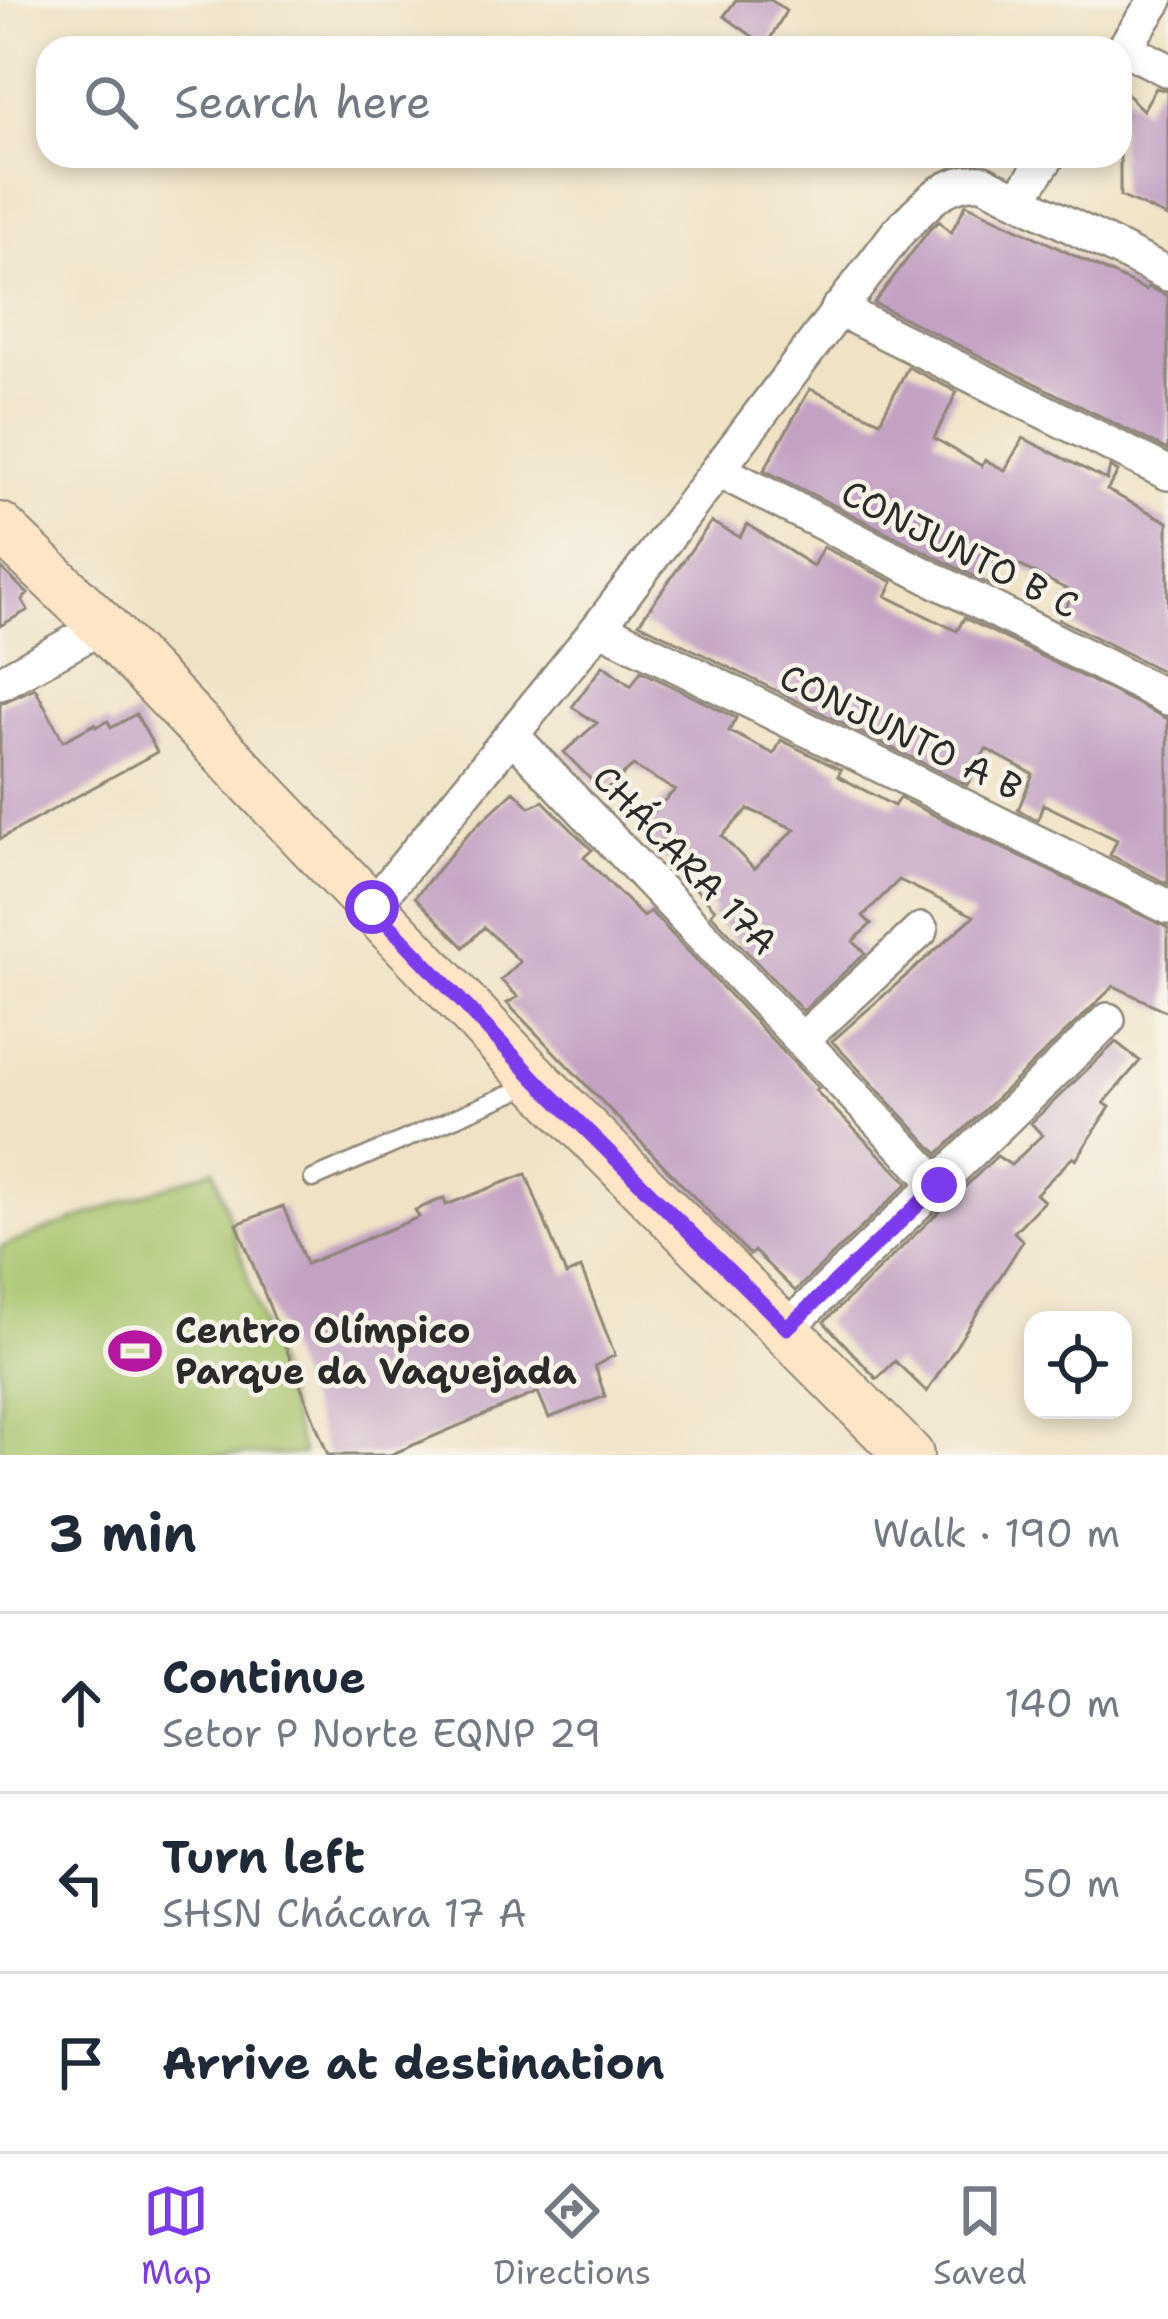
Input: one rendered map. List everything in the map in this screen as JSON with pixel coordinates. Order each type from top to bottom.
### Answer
[{"type":"street","points":[[1132,36],[1156,0]]},
{"type":"street","points":[[1132,55],[1168,70]]},
{"type":"street","points":[[1019,198],[1040,168]]},
{"type":"street","points":[[372,907],[599,627],[898,232],[940,190],[956,183],[983,182],[1168,274]]},
{"type":"street","points":[[838,309],[1168,473]]},
{"type":"street","name":"CONJUNTO B C","points":[[718,470],[1168,698]]},
{"type":"street","points":[[0,526],[103,626],[538,1082],[909,1455]]},
{"type":"street","points":[[0,683],[103,626]]},
{"type":"street","name":"CONJUNTO A B","points":[[599,627],[1168,908]]},
{"type":"street","name":"CHÁCARA 17A","points":[[512,735],[939,1185]]},
{"type":"street","points":[[803,1039],[921,930]]},
{"type":"street","points":[[787,1328],[1108,1020]]},
{"type":"lane","points":[[313,1179],[538,1082]]},
{"type":"green space","name":"Centro Olímpico Parque da Vaquejada","points":[[214,1169],[303,1455],[0,1455],[0,1247]]},
{"type":"building","points":[[736,0],[771,0],[786,11],[772,36],[752,36],[724,16]]},
{"type":"building","points":[[1156,88],[1168,91],[1168,217],[1120,196],[1120,168],[1132,168],[1132,99],[1143,110]]},
{"type":"building","points":[[966,204],[1146,290],[1168,296],[1168,450],[874,303],[929,230],[939,221],[951,233]]},
{"type":"building","points":[[908,367],[957,392],[934,438],[982,466],[985,460],[1005,470],[1023,438],[1107,480],[1110,467],[1118,472],[1107,490],[1168,522],[1168,674],[1059,619],[1074,593],[1005,558],[991,585],[764,470],[810,389],[880,421]]},
{"type":"building","points":[[711,522],[740,537],[747,524],[813,566],[823,547],[893,582],[886,596],[957,631],[964,618],[1168,719],[1168,884],[1110,855],[1117,840],[1043,804],[1038,820],[1018,810],[1033,774],[986,749],[967,785],[639,623]]},
{"type":"building","points":[[0,567],[28,594],[22,600],[28,610],[0,626]]},
{"type":"building","points":[[603,665],[631,686],[641,671],[736,718],[729,731],[774,754],[781,740],[841,770],[838,776],[894,806],[899,798],[1168,928],[1168,1012],[1114,986],[938,1154],[832,1041],[974,916],[899,880],[863,916],[871,924],[853,941],[865,953],[803,1011],[637,827],[675,790],[633,766],[603,792],[564,752],[597,723],[572,707]],"holes":[[[748,809],[795,829],[754,869],[722,836]]]},
{"type":"building","points":[[35,688],[63,741],[95,724],[108,721],[111,728],[136,714],[157,752],[0,839],[0,704]]},
{"type":"building","points":[[514,791],[530,807],[543,801],[592,850],[584,857],[643,917],[650,911],[908,1183],[795,1291],[754,1251],[750,1255],[507,1003],[518,997],[501,980],[520,962],[484,927],[464,947],[415,897],[467,835]]},
{"type":"building","points":[[1116,1042],[1140,1061],[1104,1103],[1110,1107],[1076,1160],[1073,1157],[1036,1194],[1044,1201],[1014,1232],[1023,1241],[927,1392],[895,1361],[877,1379],[824,1322],[997,1156],[1011,1165],[1042,1135],[1031,1123]]},
{"type":"building","points":[[526,1174],[566,1275],[581,1268],[615,1355],[595,1366],[605,1396],[549,1418],[538,1392],[390,1455],[328,1455],[237,1224],[283,1206],[306,1264],[419,1217],[415,1210],[444,1198],[446,1205]]},
{"type":"place","name":"Centro Olímpico Parque da Vaquejada","points":[[135,1351]]},
{"type":"route","points":[[372,907],[538,1082],[787,1328],[939,1185]]}]
